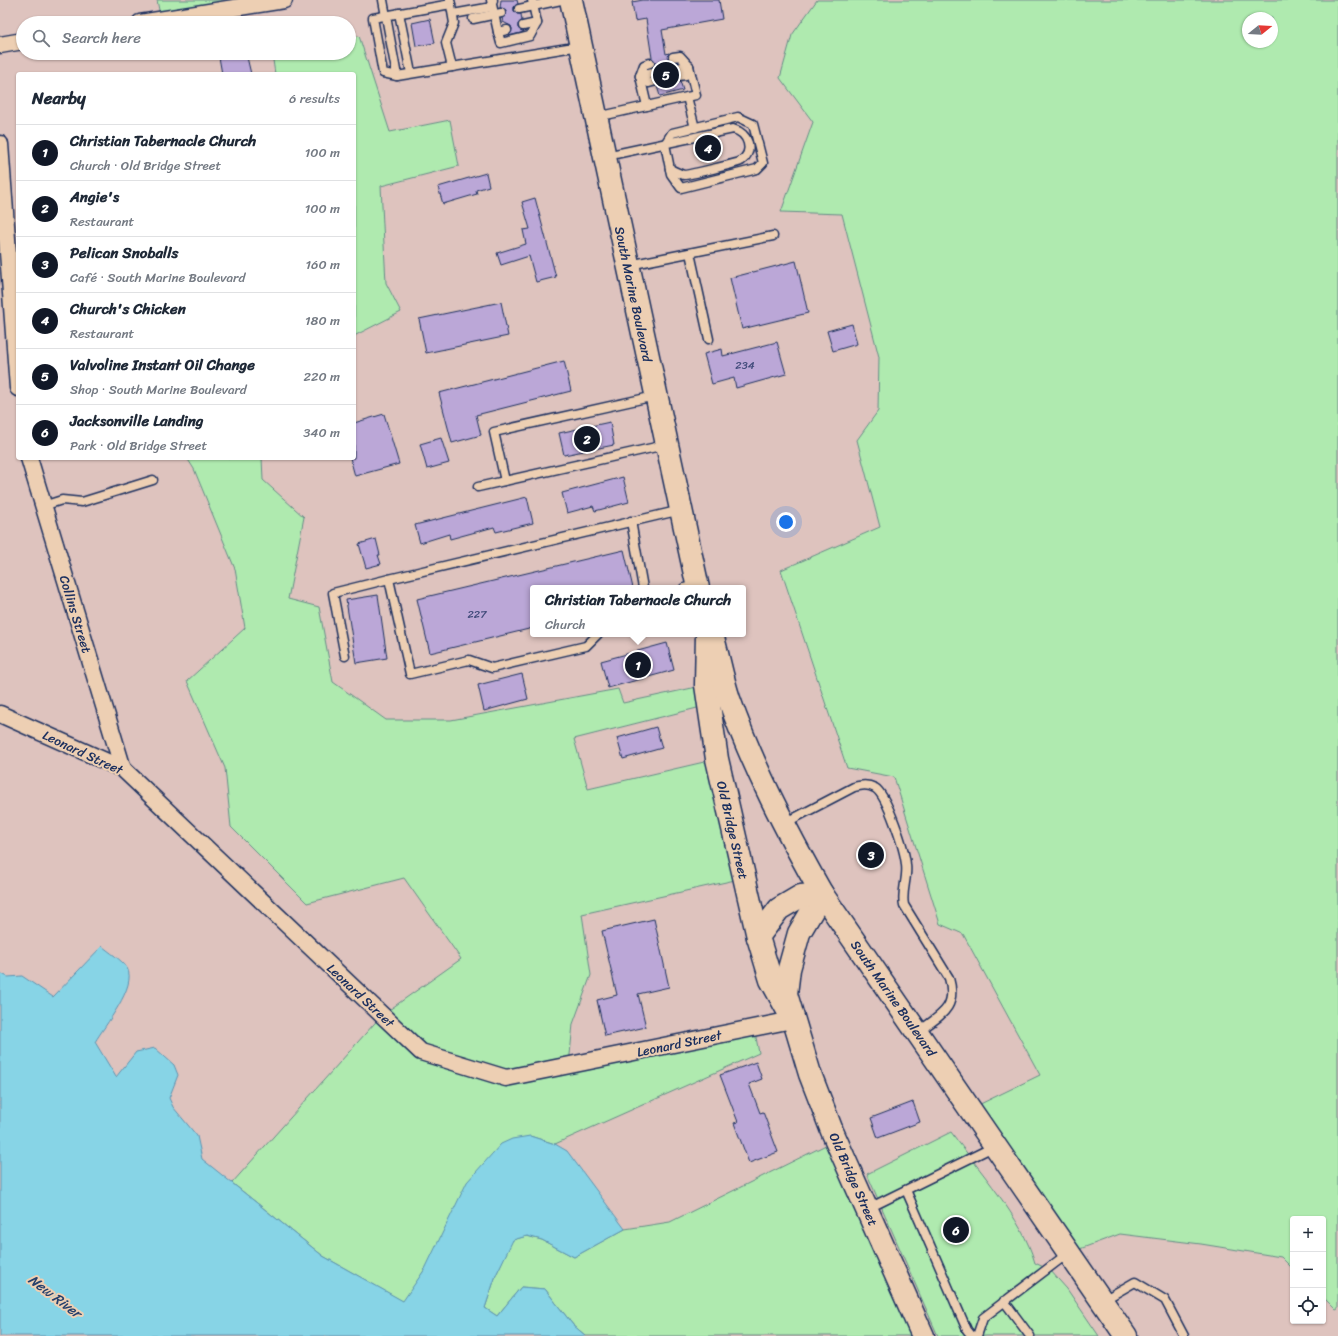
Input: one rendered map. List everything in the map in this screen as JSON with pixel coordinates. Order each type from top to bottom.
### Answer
[{"type":"main road","name":"South Marine Boulevard","points":[[571,0],[681,510],[693,585]]},
{"type":"main road","name":"Old Bridge Street","points":[[707,637],[706,685],[717,759],[758,937],[771,980],[792,1020]]},
{"type":"main road","name":"South Marine Boulevard","points":[[713,637],[729,698],[758,769],[783,824],[822,894],[1126,1336]]},
{"type":"main road","name":"Old Bridge Street","points":[[822,894],[799,933],[789,969],[786,994],[792,1020],[810,1074],[832,1131],[923,1336]]},
{"type":"main road","points":[[758,937],[779,909],[801,896],[822,894]]},
{"type":"street","points":[[184,16],[284,0]]},
{"type":"street","points":[[0,45],[16,43]]},
{"type":"street","points":[[0,144],[16,361]]},
{"type":"street","name":"Collins Street","points":[[30,460],[123,769]]},
{"type":"street","name":"Leonard Street","points":[[0,714],[123,769],[421,1052],[506,1078],[792,1020]]},
{"type":"lane","points":[[383,0],[397,76]]},
{"type":"lane","points":[[519,9],[533,3],[561,0]]},
{"type":"lane","points":[[452,67],[446,43],[457,23],[450,2],[399,14],[373,18],[383,73],[397,76],[581,46]]},
{"type":"lane","points":[[495,8],[501,43],[530,36],[537,23],[533,3]]},
{"type":"lane","points":[[453,14],[495,8]]},
{"type":"lane","points":[[473,19],[495,8]]},
{"type":"lane","points":[[399,14],[411,73]]},
{"type":"lane","points":[[523,26],[537,23]]},
{"type":"lane","points":[[498,32],[507,30]]},
{"type":"lane","points":[[673,57],[680,56],[689,66],[695,128]]},
{"type":"lane","points":[[647,106],[640,76],[644,65],[650,63]]},
{"type":"lane","points":[[676,68],[689,66]]},
{"type":"lane","points":[[679,76],[686,75],[689,66]]},
{"type":"lane","points":[[640,76],[653,73]]},
{"type":"lane","points":[[640,76],[649,83],[656,81]]},
{"type":"lane","points":[[597,117],[692,96]]},
{"type":"lane","points":[[738,117],[753,124],[763,163],[757,169],[682,188],[670,169],[665,144],[672,134],[695,128],[738,117]]},
{"type":"lane","points":[[605,157],[733,129],[740,131],[745,135],[749,146],[748,154],[741,162],[684,175],[670,169]]},
{"type":"lane","points":[[628,265],[773,236]]},
{"type":"lane","points":[[690,252],[709,339]]},
{"type":"lane","points":[[505,481],[494,432],[656,396]]},
{"type":"lane","points":[[478,487],[666,445]]},
{"type":"lane","points":[[43,506],[62,500],[82,502],[153,480]]},
{"type":"lane","points":[[345,656],[333,593],[681,510]]},
{"type":"lane","points":[[631,522],[642,585]]},
{"type":"lane","points":[[389,579],[410,674],[469,660],[492,668],[586,646],[595,637]]},
{"type":"lane","points":[[783,824],[854,786],[867,784],[877,789],[888,808],[903,848],[907,866],[902,899],[904,905],[949,978],[953,992],[949,1008],[918,1033]]},
{"type":"lane","points":[[866,1209],[996,1146]]},
{"type":"lane","points":[[906,1190],[967,1330],[972,1336]]},
{"type":"lane","points":[[977,1336],[983,1318],[1069,1253]]},
{"type":"lane","points":[[1102,1301],[1135,1282],[1165,1300],[1184,1336]]},
{"type":"lane","points":[[1004,1301],[1030,1336]]},
{"type":"green space","points":[[157,0],[284,0],[186,16],[160,16]]},
{"type":"green space","points":[[817,0],[1338,0],[1338,1309],[1336,1310],[1326,1300],[1326,1216],[1290,1216],[1290,1266],[1281,1257],[1201,1244],[1120,1234],[1069,1253],[970,1109],[1040,1075],[963,934],[940,924],[894,777],[847,768],[781,570],[880,527],[857,440],[878,411],[879,357],[842,214],[781,212],[813,122],[780,78],[792,35]]},
{"type":"green space","points":[[356,36],[359,36],[390,132],[450,120],[459,166],[381,186],[386,283],[401,312],[356,335],[356,72],[275,72],[273,60],[356,60]]},
{"type":"green space","points":[[188,460],[262,460],[263,480],[304,517],[288,599],[319,607],[333,682],[386,720],[451,720],[618,689],[623,703],[706,685],[709,705],[574,739],[588,789],[717,759],[744,878],[582,914],[591,975],[573,1024],[569,1065],[754,1027],[759,1053],[555,1144],[530,1136],[425,1269],[404,1302],[323,1256],[232,1183],[382,1015],[461,959],[404,878],[307,903],[231,827],[225,768],[187,681],[245,628],[235,569],[194,469]]},
{"type":"green space","points":[[951,1132],[999,1195],[1021,1229],[1035,1263],[1050,1270],[1067,1289],[1099,1336],[938,1336],[867,1174]]},
{"type":"green space","points":[[836,1140],[923,1336],[586,1336],[573,1325],[545,1289],[521,1287],[497,1316],[485,1308],[496,1275],[512,1240],[527,1236],[542,1240],[574,1257],[625,1229],[670,1222]]},
{"type":"water","name":"New River","points":[[102,946],[125,965],[129,976],[128,985],[124,995],[95,1042],[116,1077],[136,1052],[155,1048],[174,1065],[178,1075],[169,1098],[173,1107],[197,1136],[202,1159],[323,1256],[403,1301],[425,1269],[467,1182],[501,1144],[512,1139],[530,1136],[555,1144],[567,1151],[625,1229],[574,1257],[542,1240],[527,1236],[513,1240],[496,1275],[485,1308],[497,1316],[521,1287],[545,1289],[573,1325],[586,1336],[0,1336],[0,973],[8,977],[22,976],[53,997]]},
{"type":"building","points":[[501,0],[517,0],[518,4],[514,7],[514,11],[517,14],[521,14],[522,21],[518,24],[518,28],[524,32],[509,36],[512,29],[511,26],[503,22],[502,18],[506,12],[505,9],[500,8]]},
{"type":"building","points":[[643,0],[719,0],[722,19],[662,30],[666,54],[669,53],[668,60],[675,63],[671,66],[674,73],[674,79],[680,81],[683,90],[660,96],[657,86],[660,85],[661,80],[658,76],[657,70],[653,68],[655,62],[652,58],[646,19],[635,21],[632,2]]},
{"type":"building","points":[[430,19],[435,43],[416,46],[412,23]]},
{"type":"building","points":[[220,60],[248,60],[251,72],[222,72]]},
{"type":"building","points":[[486,173],[489,186],[476,190],[477,194],[443,204],[438,187]]},
{"type":"building","points":[[535,198],[556,277],[536,282],[529,256],[501,265],[497,253],[526,244],[523,230],[530,229],[522,202]]},
{"type":"building","points":[[796,261],[808,313],[742,329],[730,278]]},
{"type":"building","points":[[501,302],[508,336],[426,353],[419,319]]},
{"type":"building","points":[[852,324],[857,344],[833,351],[827,331]]},
{"type":"building","points":[[777,342],[786,374],[736,388],[734,378],[712,384],[704,354],[722,349],[723,356]]},
{"type":"building","points":[[564,361],[571,391],[476,415],[481,435],[452,443],[439,393]]},
{"type":"building","points":[[384,414],[399,464],[355,476],[351,460],[356,460],[356,422]]},
{"type":"building","points":[[610,422],[614,445],[564,455],[559,433]]},
{"type":"building","points":[[441,438],[449,463],[427,469],[420,444]]},
{"type":"building","points":[[623,477],[629,502],[595,511],[593,506],[567,513],[562,493]]},
{"type":"building","points":[[527,497],[533,523],[496,532],[494,527],[450,539],[449,534],[420,543],[415,525]]},
{"type":"building","points":[[376,539],[381,564],[366,568],[359,544]]},
{"type":"building","points":[[624,550],[632,585],[530,585],[530,629],[430,653],[417,599]]},
{"type":"building","points":[[378,595],[387,658],[356,663],[346,600]]},
{"type":"building","points":[[667,643],[674,670],[608,688],[601,661]]},
{"type":"building","points":[[522,674],[528,699],[484,711],[478,685]]},
{"type":"building","points":[[656,727],[662,748],[623,759],[617,738]]},
{"type":"building","points":[[654,919],[669,987],[638,994],[646,1027],[605,1036],[597,1000],[617,995],[602,931]]},
{"type":"building","points":[[756,1062],[762,1079],[749,1084],[760,1113],[763,1112],[778,1152],[749,1163],[734,1123],[738,1122],[720,1075]]},
{"type":"building","points":[[913,1102],[920,1122],[878,1138],[871,1118]]},
{"type":"place","name":"Valvoline Instant Oil Change","points":[[666,75]]},
{"type":"place","name":"Church's Chicken","points":[[708,148]]},
{"type":"place","name":"Angie's","points":[[587,439]]},
{"type":"place","name":"Christian Tabernacle Church","points":[[638,665]]},
{"type":"place","name":"Pelican Snoballs","points":[[871,855]]},
{"type":"place","name":"Jacksonville Landing","points":[[956,1230]]}]
